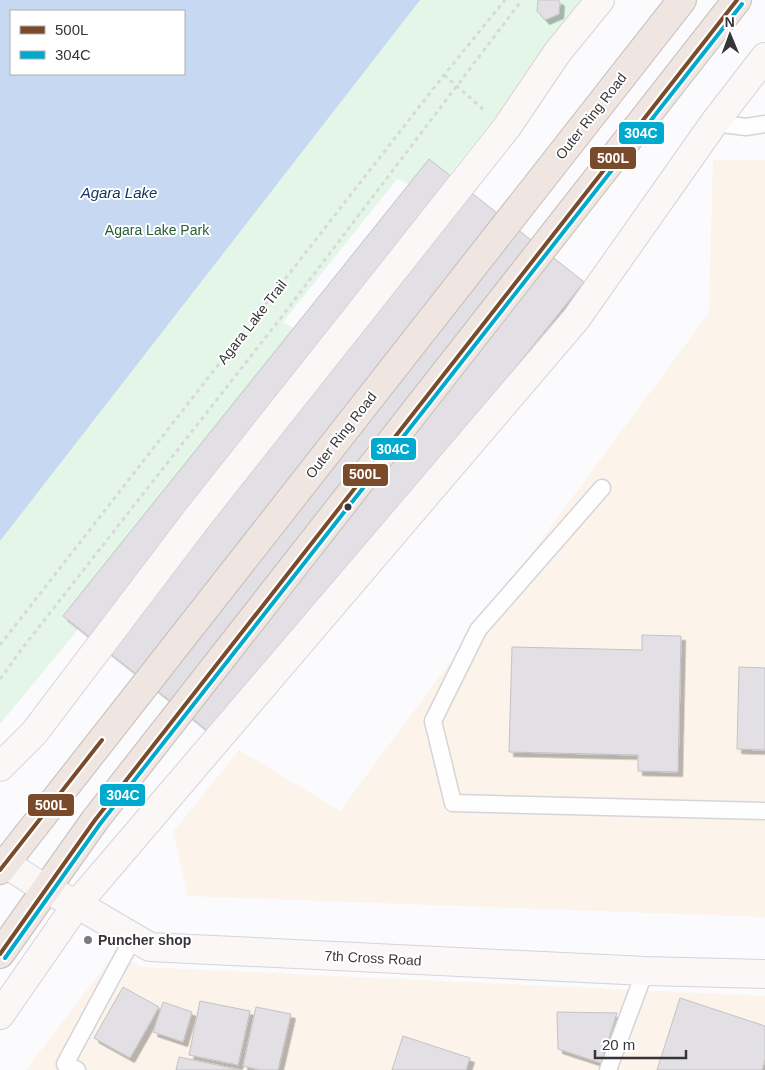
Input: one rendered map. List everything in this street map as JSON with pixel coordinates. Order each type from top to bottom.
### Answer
[{"type":"highway","name":"Outer Ring Road","points":[[2,866],[682,0]]},
{"type":"highway","points":[[0,954],[107,804],[737,0]]},
{"type":"street","points":[[0,767],[34,733],[198,517],[507,127],[557,53],[600,0]]},
{"type":"street","points":[[0,1015],[77,904],[576,318],[714,122],[765,57]]},
{"type":"street","name":"7th Cross Road","points":[[2,866],[77,904],[150,948],[645,971],[765,974]]},
{"type":"lane","points":[[714,122],[746,126],[765,124]]},
{"type":"lane","points":[[602,488],[478,630],[432,721],[453,803],[765,811]]},
{"type":"lane","points":[[77,1070],[65,1064],[133,938]]},
{"type":"lane","points":[[608,1070],[645,971]]},
{"type":"path","name":"Agara Lake Trail","points":[[0,645],[504,0]]},
{"type":"path","points":[[0,679],[280,319],[522,0]]},
{"type":"path","points":[[444,75],[507,127]]},
{"type":"shaded area","points":[[713,160],[765,160],[765,917],[188,896],[173,832],[239,750],[340,811],[709,313]]},
{"type":"shaded area","points":[[115,953],[142,967],[765,996],[765,1070],[26,1070]]},
{"type":"green space","name":"Agara Lake Park","points":[[0,0],[592,0],[432,195],[397,179],[283,322],[314,340],[0,724]]},
{"type":"water","name":"Agara Lake","points":[[0,0],[420,0],[0,541]]},
{"type":"building","points":[[538,0],[558,0],[560,2],[559,14],[545,20],[537,11]]},
{"type":"building","points":[[429,159],[584,282],[218,739],[63,616]]},
{"type":"building","points":[[642,635],[681,636],[678,772],[638,771],[638,755],[509,752],[512,647],[642,650]]},
{"type":"building","points":[[739,667],[765,668],[765,750],[737,749]]},
{"type":"building","points":[[123,987],[159,1007],[130,1058],[94,1038]]},
{"type":"building","points":[[680,998],[765,1026],[765,1060],[762,1070],[657,1070]]},
{"type":"building","points":[[200,1001],[250,1011],[238,1065],[189,1055]]},
{"type":"building","points":[[163,1002],[192,1012],[183,1042],[153,1032]]},
{"type":"building","points":[[256,1007],[291,1014],[278,1070],[260,1070],[243,1066]]},
{"type":"building","points":[[557,1012],[617,1013],[601,1063],[558,1049]]},
{"type":"building","points":[[403,1036],[470,1058],[466,1070],[392,1070]]},
{"type":"building","points":[[179,1057],[241,1070],[176,1070]]},
{"type":"transit line","name":"500L","points":[[0,954],[95,820],[737,0]]},
{"type":"transit line","name":"304C","points":[[5,958],[100,824],[742,4]]},
{"type":"transit line","name":"500L","points":[[0,870],[102,740]]},
{"type":"place","name":"Puncher shop","points":[[88,940]]}]
